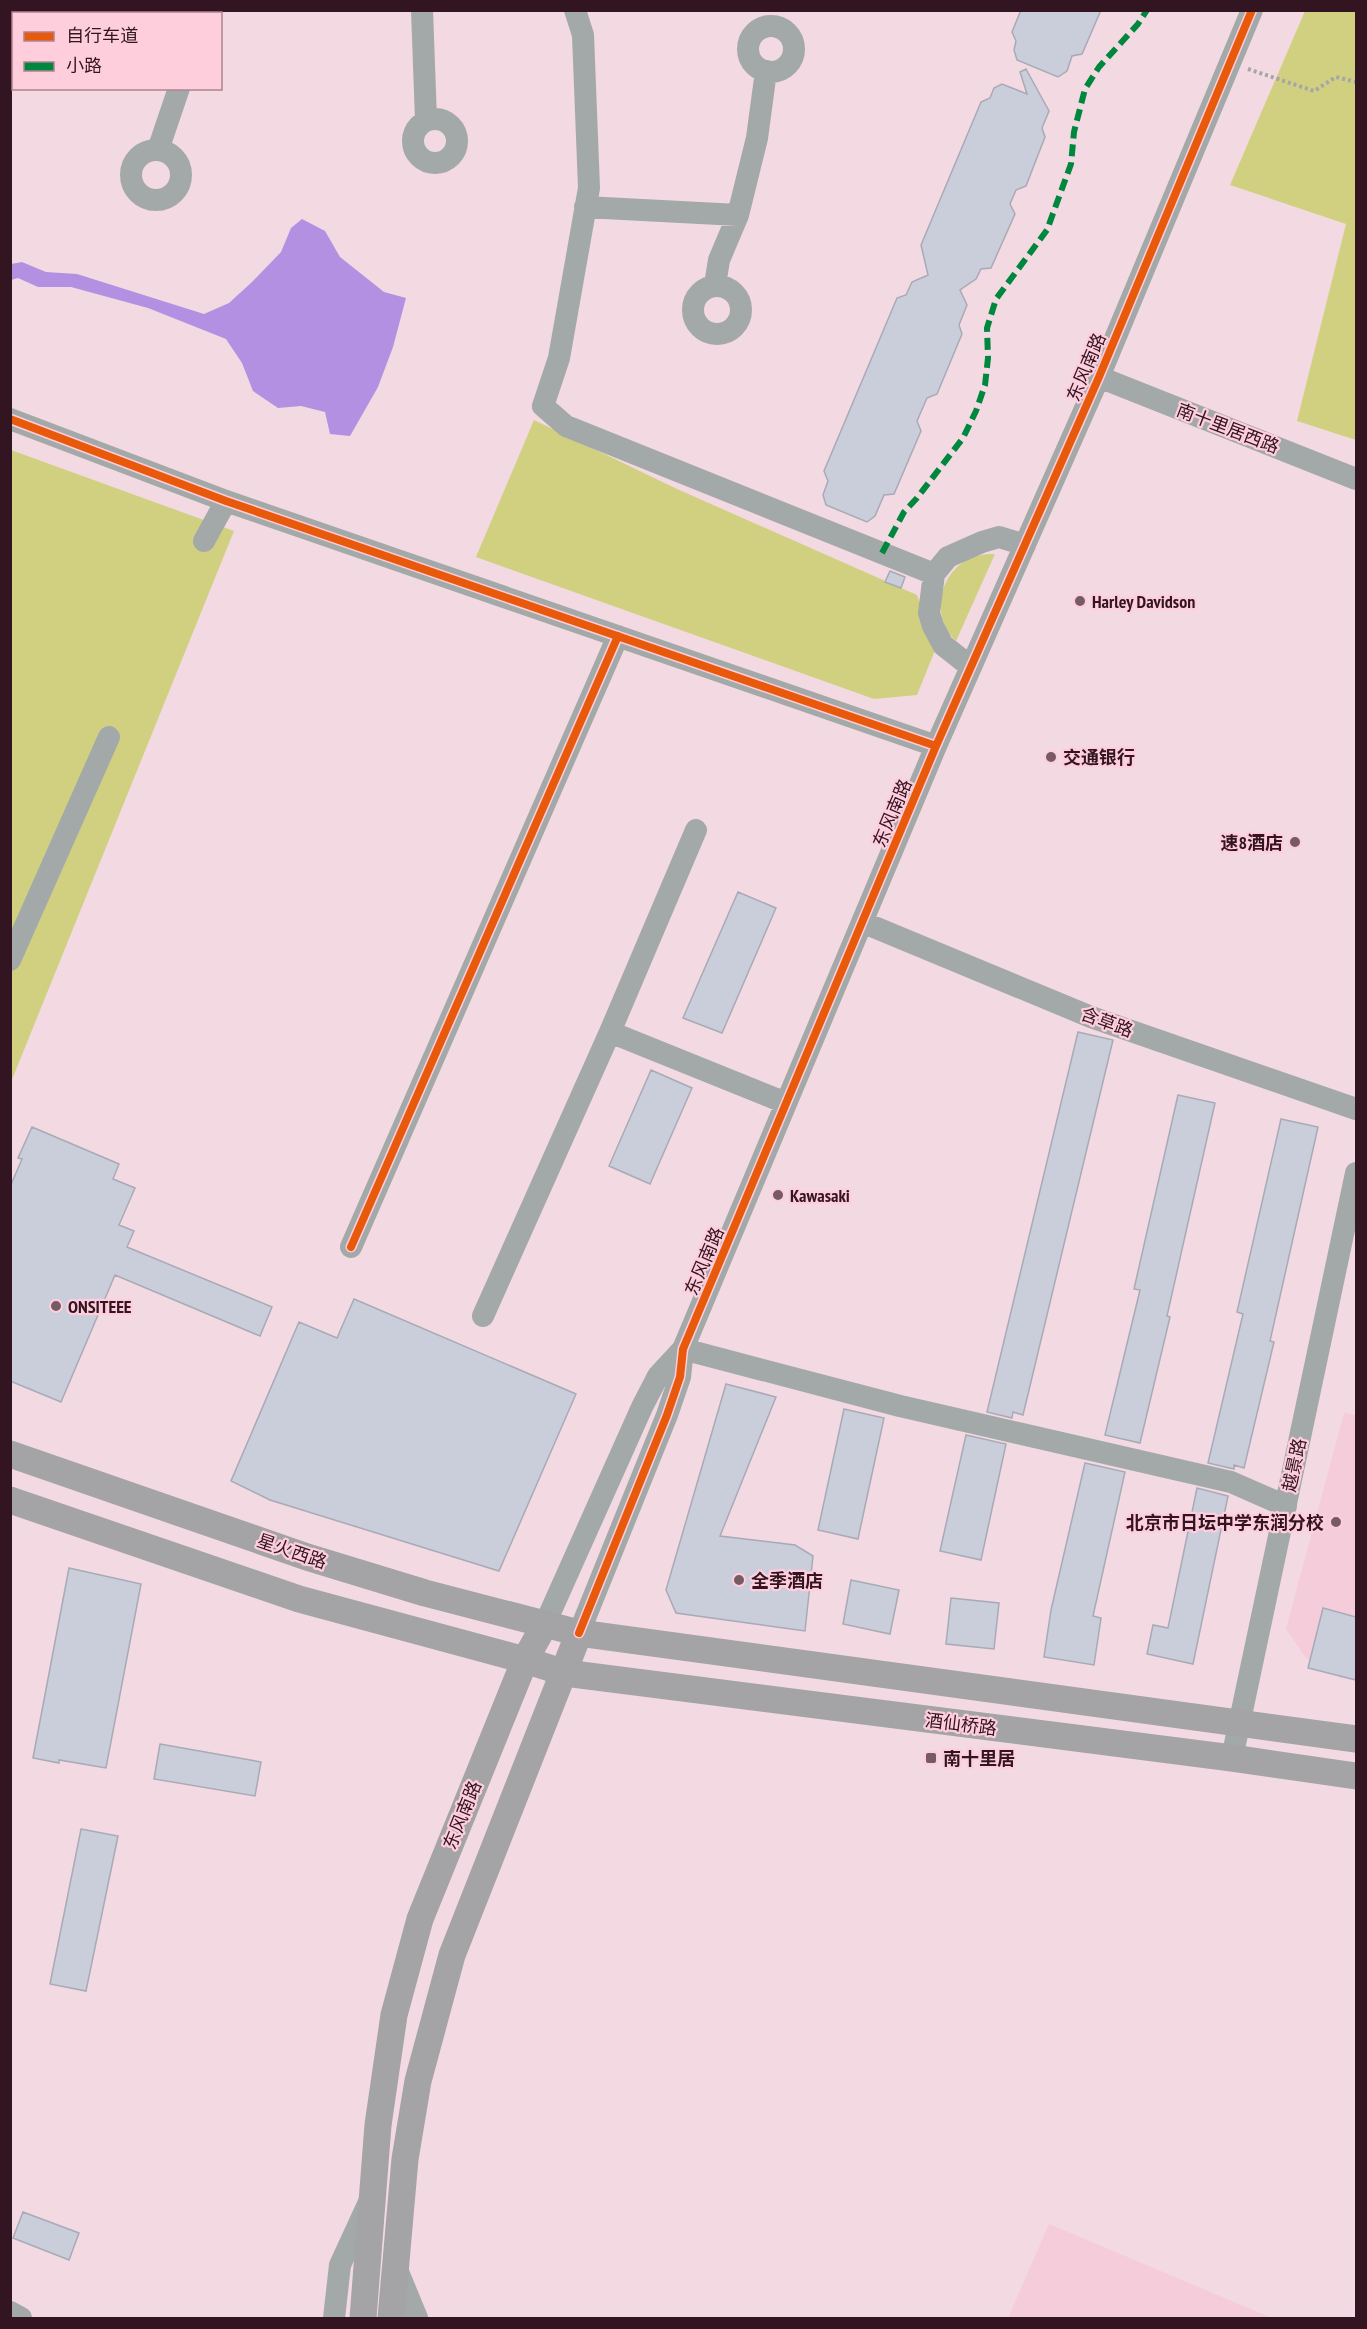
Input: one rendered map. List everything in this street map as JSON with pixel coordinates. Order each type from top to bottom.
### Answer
[{"type":"main road","name":"星火西路","points":[[10,1454],[307,1557],[425,1593],[579,1633]]},
{"type":"main road","points":[[10,1500],[299,1599],[525,1660],[565,1673]]},
{"type":"main road","name":"东风南路","points":[[363,2319],[378,2125],[394,2015],[420,1919],[525,1660],[545,1624]]},
{"type":"main road","name":"东风南路","points":[[391,2319],[405,2159],[418,2081],[453,1955],[579,1633]]},
{"type":"main road","points":[[579,1633],[1356,1739]]},
{"type":"main road","name":"酒仙桥路","points":[[565,1673],[1232,1758],[1356,1776]]},
{"type":"street","points":[[422,10],[426,120]]},
{"type":"street","points":[[575,10],[584,35],[589,188],[559,358],[543,406],[566,426],[934,574]]},
{"type":"street","name":"东风南路","points":[[579,1633],[668,1416],[680,1377],[683,1349],[936,746],[1099,377],[1252,10]]},
{"type":"street","points":[[715,285],[718,260],[738,215],[757,138],[766,71]]},
{"type":"street","points":[[158,150],[178,90]]},
{"type":"street","points":[[585,207],[738,215]]},
{"type":"street","name":"南十里居西路","points":[[1099,377],[1356,479]]},
{"type":"street","points":[[10,419],[226,501],[936,746]]},
{"type":"street","points":[[204,541],[226,501]]},
{"type":"street","points":[[971,667],[943,645],[933,626],[929,613],[934,574],[948,557],[982,542],[999,537],[1024,545]]},
{"type":"street","points":[[351,1247],[618,636]]},
{"type":"street","points":[[10,960],[109,737]]},
{"type":"street","points":[[483,1316],[610,1032],[696,830]]},
{"type":"street","name":"含草路","points":[[862,922],[1091,1017],[1356,1109]]},
{"type":"street","points":[[610,1032],[786,1103]]},
{"type":"street","name":"越景路","points":[[1232,1758],[1356,1173]]},
{"type":"street","points":[[683,1349],[900,1406],[1231,1482],[1286,1506]]},
{"type":"street","name":"东风南路","points":[[545,1624],[652,1386],[658,1376],[683,1349]]},
{"type":"street","points":[[334,2319],[340,2265],[372,2196]]},
{"type":"street","points":[[395,2264],[417,2319]]},
{"type":"street","points":[[10,2312],[21,2319]]},
{"type":"path","points":[[1230,63],[1314,91],[1336,77],[1356,82]]},
{"type":"shaded area","points":[[1305,11],[1356,11],[1356,440],[1297,421],[1346,224],[1230,185]]},
{"type":"shaded area","points":[[302,219],[325,231],[340,257],[384,292],[406,298],[393,347],[378,387],[350,436],[330,434],[325,412],[301,406],[278,408],[253,391],[242,363],[226,339],[148,308],[71,287],[38,287],[18,278],[11,280],[11,264],[22,262],[46,272],[77,274],[204,314],[229,303],[252,282],[281,252],[291,228]]},
{"type":"shaded area","points":[[534,420],[677,489],[917,595],[936,648],[917,695],[874,699],[476,557]]},
{"type":"shaded area","points":[[11,450],[234,531],[11,1082]]},
{"type":"shaded area","points":[[995,554],[956,641],[948,632],[943,621],[941,598],[944,587],[957,567],[967,560],[981,555]]},
{"type":"shaded area","name":"北京市日坛中学东润分校","points":[[1344,1413],[1356,1415],[1356,1681],[1340,1678],[1306,1658],[1286,1629]]},
{"type":"shaded area","points":[[1049,2224],[1272,2318],[1008,2318]]},
{"type":"building","points":[[1021,10],[1101,10],[1082,54],[1072,56],[1067,71],[1058,77],[1017,60],[1014,50],[1016,41],[1012,32]]},
{"type":"building","points":[[1026,69],[1049,111],[1042,128],[1045,137],[1026,186],[1016,190],[1010,204],[1015,214],[991,268],[981,269],[976,279],[960,290],[967,305],[959,325],[962,334],[937,394],[927,398],[917,421],[921,431],[894,494],[884,495],[875,516],[867,522],[826,505],[823,495],[828,481],[824,471],[897,298],[906,295],[912,282],[928,275],[921,245],[981,102],[990,98],[994,88],[1002,84],[1027,94],[1020,72]]},
{"type":"building","points":[[890,571],[905,577],[901,588],[885,582]]},
{"type":"building","points":[[738,892],[776,908],[722,1033],[683,1018]]},
{"type":"building","points":[[1078,1032],[1113,1040],[1023,1415],[1013,1412],[1012,1418],[987,1412]]},
{"type":"building","points":[[651,1070],[692,1088],[650,1184],[609,1166]]},
{"type":"building","points":[[1178,1095],[1215,1103],[1167,1316],[1170,1317],[1140,1443],[1105,1435],[1140,1290],[1134,1289]]},
{"type":"building","points":[[1281,1119],[1318,1127],[1270,1341],[1274,1342],[1244,1468],[1234,1465],[1234,1469],[1208,1463],[1243,1314],[1237,1312]]},
{"type":"building","name":"ONSITEEE","points":[[32,1127],[119,1164],[113,1179],[135,1188],[119,1225],[134,1231],[127,1247],[272,1307],[260,1336],[115,1275],[61,1402],[10,1381],[10,1187],[22,1159],[18,1158]]},
{"type":"building","points":[[354,1299],[576,1394],[499,1571],[270,1500],[231,1481],[299,1322],[337,1338]]},
{"type":"building","points":[[726,1384],[776,1397],[720,1536],[795,1545],[813,1556],[805,1631],[676,1613],[666,1590]]},
{"type":"building","points":[[844,1409],[884,1418],[858,1539],[818,1530]]},
{"type":"building","points":[[966,1435],[1006,1444],[981,1560],[940,1551]]},
{"type":"building","points":[[1085,1463],[1125,1472],[1093,1616],[1101,1618],[1094,1665],[1044,1657],[1051,1610]]},
{"type":"building","points":[[1197,1488],[1228,1496],[1193,1664],[1147,1654],[1153,1625],[1168,1628]]},
{"type":"building","points":[[69,1568],[141,1584],[106,1768],[33,1758]]},
{"type":"building","points":[[851,1580],[899,1590],[890,1634],[843,1624]]},
{"type":"building","points":[[951,1598],[999,1603],[994,1649],[946,1644]]},
{"type":"building","points":[[1323,1608],[1356,1617],[1356,1680],[1308,1668]]},
{"type":"building","points":[[160,1744],[261,1762],[255,1796],[154,1779]]},
{"type":"building","points":[[81,1829],[118,1836],[86,1991],[50,1984]]},
{"type":"building","points":[[23,2212],[79,2233],[69,2260],[13,2238]]},
{"type":"marked path","points":[[882,553],[904,512],[963,438],[985,385],[988,358],[987,328],[996,299],[1047,230],[1071,164],[1074,132],[1085,89],[1099,67],[1138,24],[1147,10]]},
{"type":"cycle path","points":[[579,1633],[667,1415],[680,1377],[683,1349],[936,746],[1099,377],[1252,10]]},
{"type":"cycle path","points":[[10,419],[226,501],[936,746]]},
{"type":"cycle path","points":[[351,1247],[618,636]]},
{"type":"place","name":"Harley Davidson","points":[[1080,601]]},
{"type":"place","name":"交通银行","points":[[1051,757]]},
{"type":"place","name":"速8酒店","points":[[1295,842]]},
{"type":"place","name":"Kawasaki","points":[[778,1195]]},
{"type":"place","name":"ONSITEEE","points":[[56,1306]]},
{"type":"place","name":"北京市日坛中学东润分校","points":[[1336,1522]]},
{"type":"place","name":"全季酒店","points":[[739,1580]]},
{"type":"place","name":"南十里居","points":[[931,1758]]}]
